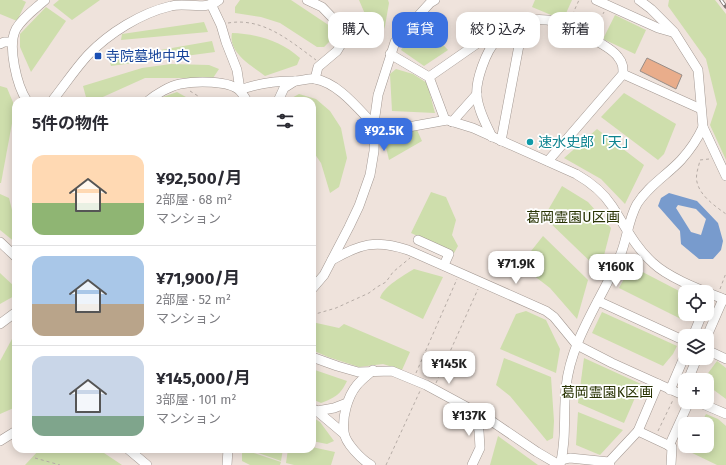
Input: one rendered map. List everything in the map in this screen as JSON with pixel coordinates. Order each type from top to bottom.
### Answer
[{"type":"street","points":[[25,97],[19,86],[12,42],[16,29],[27,16],[45,0]]},
{"type":"street","points":[[307,0],[323,4],[346,32],[337,51],[318,67],[315,79]]},
{"type":"street","points":[[316,284],[324,275],[359,206],[370,175],[374,151],[378,95],[395,42],[430,3],[435,0]]},
{"type":"street","points":[[596,0],[658,28],[674,32]]},
{"type":"street","points":[[639,0],[651,9],[674,32],[698,70],[703,127],[726,176]]},
{"type":"street","points":[[55,97],[88,55],[111,35],[141,16],[172,6],[189,3],[206,5],[215,2],[226,42],[237,70],[240,90],[244,97]]},
{"type":"street","points":[[0,44],[4,42],[12,42]]},
{"type":"street","points":[[548,161],[623,74],[623,65],[618,56],[604,45]]},
{"type":"street","points":[[428,77],[470,48]]},
{"type":"street","points":[[491,48],[486,57],[476,88],[484,119],[492,137]]},
{"type":"street","points":[[501,141],[518,48]]},
{"type":"street","points":[[390,54],[428,77],[449,121]]},
{"type":"street","points":[[623,74],[701,109]]},
{"type":"street","points":[[155,97],[179,84],[224,84],[240,90],[261,83],[315,79],[332,86],[353,102],[375,130]]},
{"type":"street","points":[[280,97],[284,88],[296,81]]},
{"type":"street","points":[[449,121],[477,94]]},
{"type":"street","points":[[375,130],[449,121],[473,128],[548,161],[590,182],[611,205],[636,245],[653,263],[663,271],[719,297],[709,329]]},
{"type":"street","points":[[559,463],[565,420],[566,387],[572,356],[614,270],[624,246],[631,217],[636,205],[653,184],[682,159],[694,143],[703,127]]},
{"type":"street","points":[[418,240],[449,254],[444,265]]},
{"type":"street","points":[[0,242],[12,253]]},
{"type":"street","points":[[332,260],[352,250],[375,244],[396,246],[444,265],[546,311],[554,317],[577,345],[612,363],[678,391]]},
{"type":"street","points":[[598,301],[678,338]]},
{"type":"street","points":[[1,323],[12,315]]},
{"type":"street","points":[[714,353],[726,359]]},
{"type":"street","points":[[316,358],[358,372],[373,370],[392,371],[424,384],[474,410],[537,452],[554,462],[559,463],[570,458],[610,464],[638,431],[658,384]]},
{"type":"street","points":[[343,434],[347,403],[356,385],[373,370]]},
{"type":"street","points":[[316,409],[334,408],[347,403]]},
{"type":"street","points":[[669,446],[686,409]]},
{"type":"street","points":[[714,409],[726,414]]},
{"type":"street","points":[[316,410],[343,434],[352,448],[364,461],[371,465]]},
{"type":"street","points":[[472,465],[480,448],[479,431],[474,410]]},
{"type":"street","points":[[638,431],[672,447],[671,465]]},
{"type":"street","points":[[0,441],[12,434]]},
{"type":"street","points":[[133,453],[147,465]]},
{"type":"street","points":[[227,465],[228,453]]},
{"type":"path","points":[[573,12],[579,0]]},
{"type":"path","points":[[604,12],[607,5]]},
{"type":"path","points":[[221,25],[234,22],[258,25],[271,30],[294,43],[322,63]]},
{"type":"path","points":[[179,84],[200,97]]},
{"type":"path","points":[[717,158],[700,160],[696,181],[701,192],[709,201],[726,214]]},
{"type":"path","points":[[316,314],[336,308],[369,293],[386,282],[392,272],[417,254]]},
{"type":"path","points":[[413,380],[460,272]]},
{"type":"path","points":[[719,297],[726,273]]},
{"type":"path","points":[[433,389],[482,282]]},
{"type":"path","points":[[386,465],[424,384]]},
{"type":"path","points":[[654,439],[678,396]]},
{"type":"path","points":[[35,458],[60,465]]},
{"type":"green space","points":[[0,0],[22,0],[26,2],[17,21],[0,14]]},
{"type":"green space","points":[[59,0],[100,0],[72,20],[53,5]]},
{"type":"green space","points":[[240,0],[291,0],[328,25],[328,43],[324,47],[317,47],[280,23],[261,17],[235,13],[235,7]]},
{"type":"green space","points":[[359,0],[388,0],[389,3],[384,29],[384,12],[364,12]]},
{"type":"green space","points":[[535,0],[572,0],[567,12],[548,12],[548,14],[532,7]]},
{"type":"green space","points":[[669,0],[715,0],[726,14],[726,160],[710,125],[717,104],[706,59],[668,6]]},
{"type":"green space","points":[[46,7],[66,21],[31,72],[20,47],[20,34]]},
{"type":"green space","points":[[615,15],[646,30],[635,54],[604,39]]},
{"type":"green space","points":[[204,22],[208,32],[121,40],[122,34]]},
{"type":"green space","points":[[232,33],[259,37],[277,43],[293,52],[300,58],[297,65],[265,76],[247,63],[237,52],[232,40]]},
{"type":"green space","points":[[212,41],[215,52],[111,66],[109,59]]},
{"type":"green space","points":[[402,48],[446,48],[448,50],[424,66],[401,50]]},
{"type":"green space","points":[[171,64],[209,65],[219,69],[213,78],[145,78],[103,97],[86,97],[83,86],[142,68]]},
{"type":"green space","points":[[396,69],[413,74],[427,83],[435,113],[392,111],[390,74]]},
{"type":"green space","points":[[0,86],[7,88],[12,100],[12,123],[0,183]]},
{"type":"green space","points":[[177,92],[186,97],[163,97]]},
{"type":"green space","points":[[624,93],[676,124],[664,154],[658,160],[601,117]]},
{"type":"green space","points":[[299,94],[309,97],[293,97]]},
{"type":"green space","points":[[316,99],[330,111],[341,128],[347,158],[339,187],[330,193],[321,163],[316,156]]},
{"type":"green space","points":[[597,129],[644,165],[625,204],[601,179],[564,158]]},
{"type":"green space","points":[[417,130],[422,141],[389,160],[384,139]]},
{"type":"green space","name":"葛岡霊園U区画","points":[[562,186],[588,202],[611,228],[600,271],[544,217]]},
{"type":"green space","points":[[431,192],[446,197],[456,220],[452,235],[458,246],[454,253],[411,233]]},
{"type":"green space","points":[[0,194],[9,198],[12,210],[12,240],[0,230]]},
{"type":"green space","points":[[543,236],[588,280],[577,319],[550,288],[520,265]]},
{"type":"green space","points":[[631,266],[678,290],[678,318],[619,288]]},
{"type":"green space","points":[[414,269],[443,277],[423,319],[380,298],[389,286]]},
{"type":"green space","points":[[0,273],[12,284],[12,297],[0,304]]},
{"type":"green space","points":[[526,311],[546,320],[560,349],[556,373],[500,349],[516,314]]},
{"type":"green space","points":[[602,312],[677,346],[673,354],[663,366],[592,333]]},
{"type":"green space","points":[[316,323],[339,328],[344,324],[410,352],[402,370],[383,364],[359,367],[316,352]]},
{"type":"green space","points":[[12,339],[12,409],[0,414],[0,361]]},
{"type":"green space","points":[[504,358],[551,377],[554,421],[553,438],[547,441],[510,396],[496,385]]},
{"type":"green space","name":"葛岡霊園K区画","points":[[584,358],[641,384],[624,423],[578,403]]},
{"type":"green space","points":[[717,361],[726,368],[726,399],[714,390],[714,373],[708,373]]},
{"type":"green space","points":[[316,370],[347,381],[337,395],[321,403],[316,401]]},
{"type":"green space","points":[[578,412],[623,430],[600,455],[576,445]]},
{"type":"green space","points":[[706,414],[713,417],[704,417]]},
{"type":"green space","points":[[714,417],[726,426],[726,465],[717,465],[692,453],[714,453]]},
{"type":"green space","points":[[316,420],[320,422],[334,441],[327,444],[316,442]]},
{"type":"green space","points":[[498,436],[538,465],[490,465]]},
{"type":"green space","points":[[316,448],[335,452],[331,465],[294,465],[286,463],[287,453],[316,453]]},
{"type":"green space","points":[[36,453],[104,453],[122,465],[25,465]]},
{"type":"green space","points":[[242,453],[254,453],[281,462],[280,465],[250,465],[242,461]]},
{"type":"green space","points":[[258,453],[282,453],[281,461]]},
{"type":"water","points":[[669,193],[697,201],[718,223],[723,241],[721,250],[713,259],[699,259],[681,244],[680,231],[658,206],[661,198]],"holes":[[[678,205],[696,209],[706,219],[701,235],[691,232],[676,208]]]},
{"type":"building","points":[[647,58],[682,75],[676,89],[640,71]]},
{"type":"railway","points":[[721,0],[726,7]]},
{"type":"place","name":"寺院墓地中央","points":[[98,56]]},
{"type":"place","name":"速水史郎「天」","points":[[530,142]]}]
